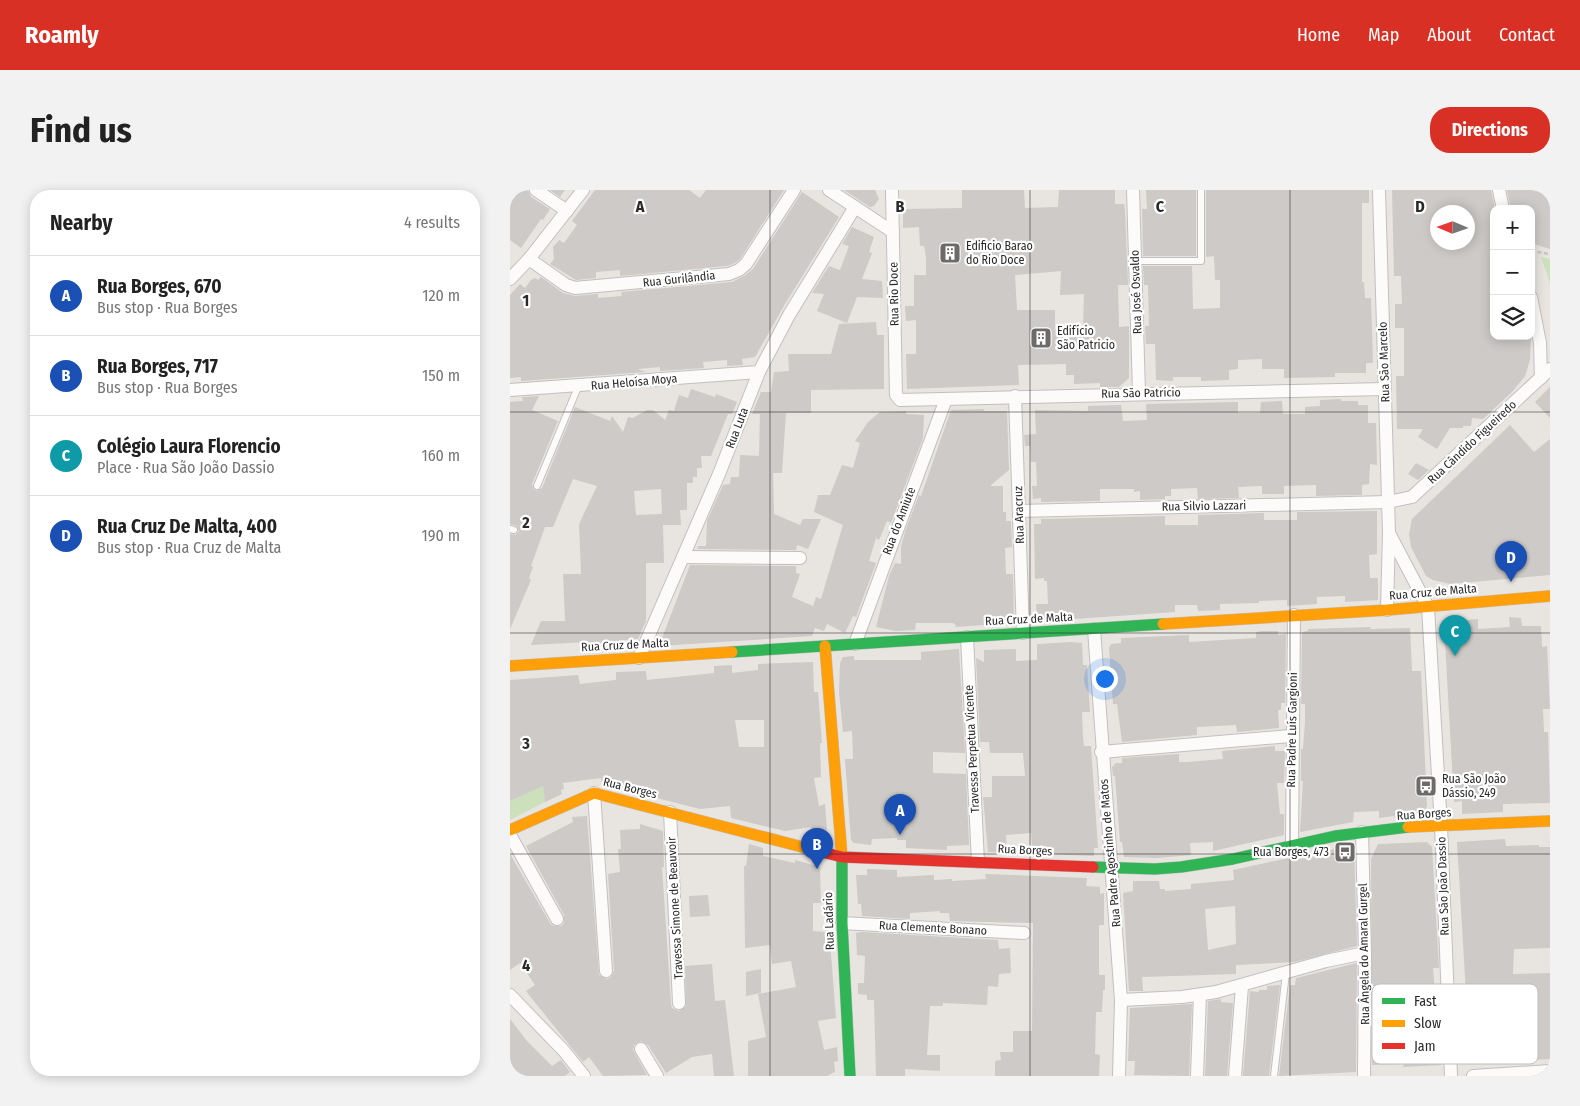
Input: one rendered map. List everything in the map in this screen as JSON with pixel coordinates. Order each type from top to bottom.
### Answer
[{"type":"street","points":[[536,190],[567,211]]},
{"type":"street","points":[[510,279],[529,259],[583,190]]},
{"type":"street","name":"Rua Gurilândia","points":[[529,259],[566,285],[575,288],[729,274],[739,270],[746,264],[794,190]]},
{"type":"street","points":[[829,190],[893,232]]},
{"type":"street","name":"Rua Rio Doce","points":[[892,190],[898,398]]},
{"type":"street","name":"Rua José Osvaldo","points":[[1134,190],[1139,393]]},
{"type":"street","name":"Rua São Marcelo","points":[[1379,190],[1389,533],[1387,610]]},
{"type":"street","points":[[1499,190],[1502,205]]},
{"type":"street","name":"Rua Luta","points":[[639,658],[719,474],[759,372],[790,315],[855,207]]},
{"type":"street","points":[[1535,317],[1546,373]]},
{"type":"street","name":"Rua Heloísa Moya","points":[[510,390],[578,387],[759,372]]},
{"type":"street","name":"Rua Cândido Figueiredo","points":[[1388,502],[1412,497],[1546,373]]},
{"type":"street","name":"Rua São Patrício","points":[[898,398],[946,399],[1385,388]]},
{"type":"street","name":"Rua Aracruz","points":[[1015,396],[1023,633]]},
{"type":"street","name":"Rua do Amiute","points":[[855,644],[946,399]]},
{"type":"street","name":"Rua Silvio Lazzari","points":[[1019,510],[1388,502]]},
{"type":"street","name":"Rua São Marcelo","points":[[1389,533],[1428,607]]},
{"type":"street","points":[[683,557],[800,558]]},
{"type":"street","name":"Rua Cruz de Malta","points":[[510,666],[1094,630],[1428,607],[1550,596]]},
{"type":"street","name":"Rua São João Dassio","points":[[1428,607],[1441,826],[1447,984]]},
{"type":"street","name":"Rua Padre Luís Gargioni","points":[[1292,844],[1291,736],[1294,615]]},
{"type":"street","name":"Rua Padre Agostinho de Matos","points":[[1094,630],[1101,752],[1112,868],[1121,1000],[1119,1076]]},
{"type":"street","name":"Travessa Perpetua Vicente","points":[[967,637],[978,862]]},
{"type":"street","name":"Rua Ladário","points":[[825,646],[842,857],[842,923],[849,1075]]},
{"type":"street","points":[[1101,752],[1291,736]]},
{"type":"street","points":[[594,793],[606,971]]},
{"type":"street","name":"Rua Borges","points":[[510,830],[594,793],[842,857],[1112,868],[1183,868],[1292,844],[1362,832],[1550,821]]},
{"type":"street","name":"Travessa Simone de Beauvoir","points":[[670,812],[679,1003]]},
{"type":"street","name":"Rua Ângela do Amaral Gurgel","points":[[1362,832],[1365,953],[1364,1076]]},
{"type":"street","points":[[510,835],[557,919]]},
{"type":"street","name":"Rua Clemente Bonano","points":[[842,923],[1024,933]]},
{"type":"street","points":[[1121,1000],[1200,995],[1242,986],[1286,972],[1365,953]]},
{"type":"street","points":[[1235,1076],[1242,986]]},
{"type":"street","points":[[510,995],[564,1051],[584,1076]]},
{"type":"street","points":[[1197,1076],[1200,995]]},
{"type":"street","points":[[641,1049],[656,1076]]},
{"type":"street","points":[[1473,1076],[1550,1071]]},
{"type":"lane","points":[[1135,261],[1198,263],[1202,258],[1200,190]]},
{"type":"lane","points":[[538,486],[578,387]]},
{"type":"lane","points":[[1274,1076],[1286,972]]},
{"type":"path","points":[[1535,252],[1550,254]]},
{"type":"green space","points":[[1541,257],[1550,259],[1550,284],[1549,280]]},
{"type":"green space","points":[[543,785],[545,802],[510,820],[510,801]]},
{"type":"building","points":[[510,190],[528,190],[531,197],[550,209],[521,248],[510,240]]},
{"type":"building","points":[[550,190],[565,190],[560,197]]},
{"type":"building","points":[[595,190],[689,190],[700,198],[706,190],[784,190],[740,259],[735,263],[727,266],[620,276],[620,270],[596,272],[596,278],[576,280],[550,264],[554,259],[553,247],[559,240],[564,243],[577,225],[572,221]]},
{"type":"building","points":[[844,190],[875,190],[879,199],[874,206],[870,207]]},
{"type":"building","points":[[962,190],[1024,190],[1025,208],[1058,207],[1059,190],[1115,190],[1115,204],[1124,204],[1125,210],[1128,285],[1118,285],[1119,327],[1129,326],[1129,378],[1119,387],[1100,387],[1100,383],[1074,384],[1074,375],[1066,375],[1066,364],[1018,365],[1019,385],[907,389],[906,354],[916,354],[916,320],[906,321],[905,306],[914,306],[914,275],[926,275],[926,257],[924,246],[920,246],[919,227],[903,228],[903,209],[962,208]],"holes":[[[1061,271],[1060,295],[1084,294],[1083,328],[1055,329],[1055,310],[1017,310],[1015,275]]]},
{"type":"building","points":[[1146,190],[1196,190],[1196,256],[1143,256],[1142,209],[1147,209]]},
{"type":"building","points":[[1206,190],[1369,190],[1369,203],[1362,203],[1362,282],[1364,282],[1365,298],[1371,298],[1373,363],[1366,363],[1366,373],[1335,373],[1335,377],[1284,378],[1284,369],[1262,369],[1262,359],[1238,360],[1238,369],[1229,370],[1229,380],[1201,381],[1201,377],[1173,377],[1173,381],[1156,380],[1155,344],[1146,344],[1145,326],[1149,326],[1148,285],[1144,285],[1143,266],[1192,266],[1193,309],[1220,308],[1220,280],[1215,280],[1214,256],[1206,257]]},
{"type":"building","points":[[1392,190],[1491,190],[1494,205],[1490,205],[1490,340],[1531,340],[1530,360],[1525,376],[1512,392],[1483,419],[1472,418],[1471,426],[1450,428],[1437,449],[1418,437],[1423,429],[1397,429],[1396,376],[1404,376],[1404,328],[1395,328],[1395,304],[1402,304],[1401,276],[1394,276]]},
{"type":"building","points":[[1507,190],[1550,190],[1550,249],[1535,244],[1535,205],[1510,205]]},
{"type":"building","points":[[802,192],[839,217],[785,304],[755,357],[742,359],[743,365],[727,366],[727,360],[703,362],[704,368],[660,371],[660,367],[638,369],[646,372],[521,381],[521,377],[510,378],[510,295],[520,284],[525,288],[531,280],[535,278],[538,280],[541,277],[563,293],[575,296],[598,294],[598,298],[622,296],[621,292],[732,282],[753,269]]},
{"type":"building","points":[[852,227],[874,237],[869,252],[872,253],[862,279],[882,281],[883,298],[857,297],[847,323],[817,311],[824,294],[812,293],[829,266],[840,270],[849,246],[842,244]]},
{"type":"building","points":[[876,322],[877,335],[884,335],[884,389],[811,390],[811,413],[786,413],[782,473],[773,473],[774,514],[800,525],[803,519],[821,519],[808,549],[797,545],[796,550],[697,549],[698,546],[706,546],[707,521],[723,485],[730,484],[731,477],[739,477],[740,455],[759,456],[760,414],[752,414],[761,392],[771,392],[774,372],[789,371],[788,354],[831,354],[839,324]]},
{"type":"building","points":[[1550,387],[1550,418],[1535,402]]},
{"type":"building","points":[[691,389],[715,397],[716,394],[737,402],[732,414],[728,414],[711,456],[701,456],[702,468],[697,468],[697,477],[693,477],[693,483],[687,483],[687,510],[680,510],[681,525],[663,525],[664,563],[646,563],[646,621],[638,639],[613,641],[613,649],[588,650],[588,642],[531,645],[541,621],[565,621],[563,574],[581,574],[579,524],[597,486],[573,479],[553,527],[545,527],[531,566],[533,567],[529,578],[531,580],[510,629],[510,534],[516,535],[519,531],[517,526],[510,524],[510,402],[523,401],[522,397],[539,396],[532,410],[558,421],[532,484],[533,489],[537,491],[542,488],[575,407],[610,421],[612,416],[623,432],[628,417],[633,418],[647,410],[653,410],[665,420],[669,410],[674,411],[679,395],[688,398]],"holes":[[[661,489],[662,514],[636,515],[634,491]]]},
{"type":"building","points":[[1341,399],[1341,401],[1358,401],[1358,405],[1368,405],[1368,423],[1376,423],[1377,465],[1370,464],[1369,484],[1362,485],[1362,495],[1316,496],[1316,485],[1284,486],[1284,494],[1262,494],[1262,486],[1238,487],[1239,498],[1198,499],[1197,488],[1171,489],[1171,496],[1165,496],[1165,499],[1140,500],[1140,491],[1134,492],[1134,489],[1100,489],[1100,501],[1041,502],[1041,498],[1033,499],[1032,486],[1037,486],[1036,462],[1031,462],[1030,446],[1025,446],[1024,435],[1036,434],[1035,410],[1088,411],[1088,406],[1121,405],[1123,421],[1147,420],[1146,404],[1238,402],[1238,413],[1260,413],[1261,402],[1282,401],[1283,414],[1305,414],[1305,407],[1320,406],[1320,400]]},
{"type":"building","points":[[984,409],[984,411],[1007,411],[1009,470],[990,486],[1003,486],[1003,512],[1006,512],[1006,521],[1011,521],[1012,547],[1005,548],[1006,574],[1013,574],[1014,621],[1012,623],[956,627],[952,623],[916,623],[915,630],[896,631],[876,627],[889,576],[895,563],[901,564],[901,546],[906,529],[919,495],[921,496],[951,410]]},
{"type":"building","points":[[906,411],[906,414],[924,415],[923,438],[891,523],[887,521],[879,540],[876,538],[869,561],[876,563],[856,617],[853,616],[845,633],[827,624],[824,631],[815,628],[812,636],[659,646],[690,565],[796,566],[796,573],[800,574],[792,597],[813,606],[816,597],[821,599],[843,525],[814,512],[818,495],[830,495],[842,465],[853,468],[860,443],[855,441],[868,422],[880,412]]},
{"type":"building","points":[[1510,425],[1534,452],[1550,439],[1550,575],[1450,584],[1433,580],[1426,576],[1411,547],[1409,534],[1412,519]]},
{"type":"building","points":[[1416,463],[1429,470],[1418,480],[1408,474]]},
{"type":"building","points":[[1377,511],[1377,554],[1369,555],[1370,578],[1378,578],[1378,600],[1345,602],[1345,596],[1317,597],[1317,604],[1287,606],[1287,600],[1259,601],[1259,603],[1220,604],[1220,610],[1198,611],[1197,605],[1175,605],[1175,612],[1045,621],[1037,618],[1036,604],[1048,604],[1047,581],[1044,581],[1044,578],[1035,579],[1034,524],[1041,524],[1041,519],[1165,516],[1165,525],[1198,525],[1198,515],[1264,513],[1264,520],[1297,520],[1297,512]]},
{"type":"building","points":[[1509,617],[1521,618],[1522,626],[1541,626],[1542,647],[1547,646],[1550,709],[1543,709],[1544,732],[1548,732],[1550,803],[1503,804],[1503,812],[1462,814],[1462,801],[1454,802],[1445,641],[1448,641],[1447,627],[1449,622],[1478,619],[1478,629],[1510,627]]},
{"type":"building","points":[[1371,627],[1370,629],[1410,628],[1412,671],[1421,671],[1427,806],[1423,814],[1395,818],[1394,816],[1379,818],[1379,811],[1354,812],[1353,822],[1300,832],[1303,781],[1301,781],[1301,749],[1303,749],[1305,722],[1305,704],[1301,704],[1302,632],[1308,631],[1308,629]]},
{"type":"building","points":[[1278,631],[1278,635],[1286,634],[1285,703],[1281,703],[1281,710],[1278,710],[1279,728],[1237,732],[1236,725],[1197,727],[1197,735],[1122,742],[1117,704],[1113,704],[1109,648],[1111,644],[1121,643],[1121,638],[1189,635],[1189,642],[1256,638],[1256,632]]},
{"type":"building","points":[[1082,643],[1083,665],[1087,665],[1090,712],[1082,712],[1083,737],[1084,746],[1091,746],[1098,848],[1094,848],[1094,856],[1042,854],[1041,846],[1032,846],[1031,833],[1006,835],[1007,853],[988,852],[983,797],[992,797],[992,776],[1025,776],[1023,753],[990,753],[989,742],[980,742],[976,658],[984,662],[984,650],[1016,649],[1016,661],[1037,660],[1037,644]]},
{"type":"building","points":[[959,649],[965,753],[933,752],[933,773],[966,774],[969,845],[947,846],[947,850],[906,848],[906,840],[897,840],[897,838],[872,839],[871,845],[854,843],[851,840],[845,759],[853,759],[852,731],[843,732],[839,692],[840,663],[843,657],[854,656],[854,660],[921,660],[921,652]]},
{"type":"building","points":[[813,662],[814,692],[818,692],[822,743],[820,743],[821,777],[814,778],[819,806],[825,804],[827,830],[812,832],[811,827],[785,831],[731,818],[730,806],[700,809],[602,784],[601,778],[563,783],[564,789],[561,790],[562,794],[545,802],[543,786],[510,801],[510,680],[578,675],[580,684],[616,680],[616,672],[646,671],[647,680],[714,673],[714,666],[732,665],[732,673],[758,670],[758,664]],"holes":[[[735,720],[764,720],[764,747],[739,747]]]},
{"type":"building","points":[[1275,746],[1275,751],[1285,751],[1284,783],[1277,783],[1280,814],[1284,814],[1284,835],[1213,851],[1213,842],[1190,843],[1191,855],[1158,858],[1124,857],[1122,842],[1120,842],[1115,776],[1113,776],[1112,767],[1116,763],[1122,763],[1122,758],[1179,754],[1179,762],[1188,762],[1223,759],[1222,751]]},
{"type":"building","points":[[587,816],[599,975],[607,979],[611,977],[614,971],[608,874],[620,872],[618,849],[621,849],[620,830],[640,829],[640,824],[663,831],[664,867],[662,867],[672,1008],[679,1011],[686,1006],[685,966],[712,964],[715,1001],[725,1000],[734,1076],[714,1076],[712,1054],[692,1057],[666,1073],[648,1045],[641,1041],[634,1045],[633,1050],[647,1075],[603,1076],[589,1057],[583,1062],[526,991],[535,985],[520,963],[510,970],[510,854],[550,923],[553,926],[561,926],[564,923],[564,915],[526,846],[573,822],[572,817]]},
{"type":"building","points":[[1505,839],[1506,846],[1539,845],[1539,847],[1550,847],[1550,948],[1514,949],[1513,974],[1550,973],[1550,1059],[1538,1060],[1538,984],[1465,984],[1457,842]]},
{"type":"building","points":[[1427,842],[1432,847],[1439,968],[1433,968],[1434,984],[1372,984],[1372,1064],[1404,1064],[1372,1065],[1371,859],[1378,844]]},
{"type":"building","points":[[749,844],[763,848],[763,856],[795,863],[795,860],[820,867],[821,903],[813,903],[813,931],[825,932],[825,941],[830,941],[836,1018],[818,1021],[824,1050],[837,1047],[838,1061],[834,1062],[835,1072],[827,1076],[748,1076],[748,1041],[766,1037],[758,994],[796,987],[791,961],[772,964],[770,945],[745,948],[744,866],[746,866]]},
{"type":"building","points":[[1354,845],[1357,946],[1294,962],[1236,965],[1236,974],[1142,977],[1143,991],[1129,991],[1123,893],[1133,891],[1133,881],[1159,881],[1160,889],[1165,889],[1165,891],[1191,889],[1191,884],[1234,880],[1233,870],[1293,857],[1293,860],[1330,854],[1329,850]],"holes":[[[1235,906],[1236,944],[1208,950],[1205,909]]]},
{"type":"building","points":[[867,869],[897,870],[897,877],[934,875],[934,880],[952,879],[952,881],[986,879],[985,874],[1087,878],[1086,886],[1100,887],[1100,894],[1104,893],[1104,925],[1099,925],[1099,975],[1105,975],[1105,990],[1103,990],[1102,1012],[1096,1012],[1095,1054],[1100,1055],[1099,1076],[995,1076],[995,1061],[1001,1060],[1000,1052],[1013,1052],[1013,1031],[1032,1031],[1033,923],[950,921],[949,913],[940,913],[940,911],[910,913],[910,919],[862,916],[861,904],[858,904],[856,875],[867,875]]},
{"type":"building","points":[[708,895],[710,916],[690,917],[689,896]]},
{"type":"building","points":[[856,933],[998,940],[999,949],[1010,948],[1011,973],[999,974],[998,987],[988,986],[987,1005],[943,1003],[943,1006],[930,1006],[927,1055],[940,1055],[940,1071],[905,1069],[905,1076],[876,1076],[874,1000],[867,1000],[867,995],[858,994],[858,983],[864,983],[865,956],[857,955]]},
{"type":"building","points":[[1357,963],[1356,1072],[1279,1076],[1290,985],[1295,985],[1296,978]]},
{"type":"building","points":[[761,969],[761,993],[746,996],[746,972]]},
{"type":"building","points":[[1280,985],[1269,1076],[1243,1076],[1250,991],[1259,992],[1259,990],[1267,990],[1267,986]]},
{"type":"building","points":[[1221,999],[1221,1002],[1233,1003],[1227,1076],[1205,1076],[1208,1001]]},
{"type":"building","points":[[1192,1004],[1189,1076],[1134,1075],[1135,1061],[1128,1061],[1130,1008]]},
{"type":"building","points":[[510,1019],[527,1041],[552,1066],[561,1060],[570,1072],[565,1076],[510,1076]]},
{"type":"building","points":[[1404,1064],[1441,1064],[1441,1065],[1403,1067]]},
{"type":"traffic: fast","points":[[732,652],[1163,624]]},
{"type":"traffic: fast","points":[[1093,867],[1155,869],[1181,867],[1233,859],[1335,836],[1408,827]]},
{"type":"traffic: fast","points":[[842,857],[842,923],[850,1076]]},
{"type":"traffic: slow","points":[[1163,624],[1387,610],[1550,596]]},
{"type":"traffic: slow","points":[[825,646],[842,857]]},
{"type":"traffic: slow","points":[[510,666],[732,652]]},
{"type":"traffic: slow","points":[[510,830],[594,793],[810,849]]},
{"type":"traffic: slow","points":[[1408,827],[1550,821]]},
{"type":"traffic: jam","points":[[810,849],[842,857],[1093,867]]},
{"type":"place","name":"Edificio Barao do Rio Doce","points":[[950,253]]},
{"type":"place","name":"Edifício São Patricio","points":[[1041,338]]},
{"type":"place","name":"Rua Cruz De Malta, 400","points":[[1511,582]]},
{"type":"place","name":"Colégio Laura Florencio","points":[[1455,656]]},
{"type":"place","name":"Rua São João Dássio, 249","points":[[1426,786]]},
{"type":"place","name":"Rua Borges, 670","points":[[900,835]]},
{"type":"place","name":"Rua Borges, 473","points":[[1345,852]]},
{"type":"place","name":"Rua Borges, 717","points":[[817,869]]}]
